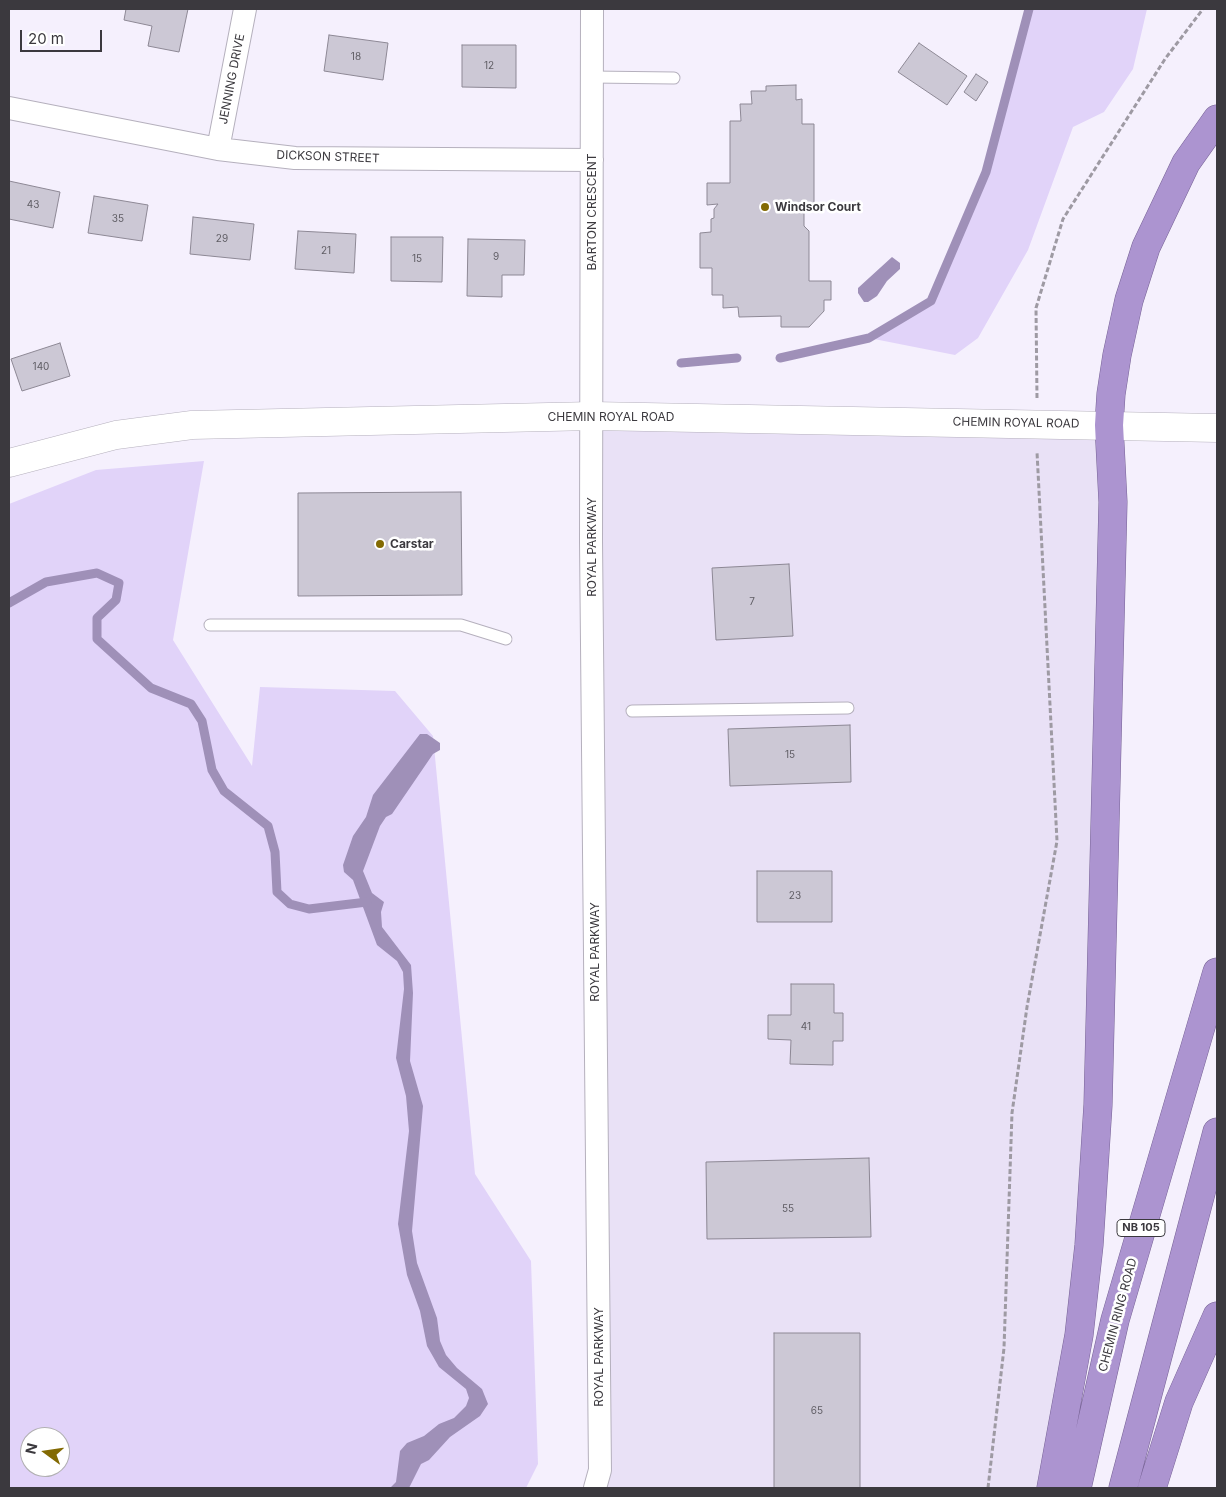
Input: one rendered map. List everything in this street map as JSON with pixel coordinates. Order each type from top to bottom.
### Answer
[{"type":"highway","points":[[1051,1488],[1079,1336],[1089,1245],[1098,1104],[1113,502],[1109,425],[1110,394],[1129,300],[1146,247],[1186,163],[1217,120]]},
{"type":"highway","name":"CHEMIN RING ROAD","points":[[1077,1488],[1115,1320],[1217,972]]},
{"type":"highway","points":[[1123,1488],[1217,1132]]},
{"type":"highway","points":[[1152,1488],[1179,1402],[1217,1316]]},
{"type":"main road","name":"CHEMIN ROYAL ROAD","points":[[9,463],[116,435],[192,425],[592,416],[1037,423],[1217,428]]},
{"type":"street","name":"JENNING DRIVE","points":[[218,149],[246,9]]},
{"type":"street","name":"BARTON CRESCENT","points":[[592,9],[592,416]]},
{"type":"street","name":"DICKSON STREET","points":[[9,108],[218,149],[295,158],[592,160]]},
{"type":"street","name":"ROYAL PARKWAY","points":[[592,416],[600,1470],[595,1488]]},
{"type":"lane","points":[[592,77],[674,78]]},
{"type":"lane","points":[[210,624],[461,625],[506,639]]},
{"type":"lane","points":[[632,711],[848,708]]},
{"type":"path","points":[[988,1488],[1004,1348],[1012,1113],[1027,1007],[1057,841],[1037,423],[1036,308],[1064,219],[1165,59],[1203,9]]},
{"type":"shaded area","points":[[1029,9],[1147,9],[1133,69],[1104,112],[1073,127],[1028,250],[978,338],[955,355],[869,338],[931,301],[986,171]]},
{"type":"shaded area","points":[[892,257],[900,263],[900,269],[887,281],[877,296],[868,302],[864,302],[858,293],[858,288]]},
{"type":"shaded area","points":[[593,416],[1109,425],[1098,1105],[1051,1488],[595,1488]]},
{"type":"shaded area","points":[[204,461],[173,640],[252,766],[260,687],[395,691],[433,736],[475,1174],[531,1261],[538,1464],[526,1488],[9,1488],[9,504],[96,470]]},
{"type":"shaded area","points":[[420,734],[427,734],[440,743],[440,750],[433,754],[392,814],[386,817],[380,826],[363,871],[372,893],[384,902],[381,912],[382,927],[411,965],[413,993],[410,1061],[423,1106],[412,1231],[417,1263],[437,1318],[440,1341],[446,1355],[457,1368],[482,1389],[488,1404],[480,1416],[450,1437],[429,1460],[421,1464],[409,1488],[390,1488],[396,1482],[400,1451],[407,1443],[424,1436],[439,1424],[454,1418],[466,1406],[469,1398],[466,1389],[439,1367],[427,1346],[420,1311],[407,1275],[398,1224],[409,1131],[406,1096],[396,1058],[404,989],[403,972],[397,961],[377,945],[353,880],[344,872],[343,865],[353,836],[366,817],[373,795]]},
{"type":"building","points":[[126,9],[188,9],[179,52],[148,46],[152,26],[124,20]]},
{"type":"building","points":[[329,35],[388,43],[383,80],[324,71]]},
{"type":"building","points":[[919,43],[967,76],[947,105],[898,72]]},
{"type":"building","points":[[462,45],[516,45],[516,88],[462,87]]},
{"type":"building","points":[[976,74],[988,82],[976,101],[964,92]]},
{"type":"building","name":"Windsor Court","points":[[796,85],[796,100],[802,99],[802,124],[814,124],[814,210],[804,210],[804,226],[809,231],[809,281],[831,281],[831,300],[824,300],[824,311],[809,327],[781,327],[781,316],[739,317],[738,307],[723,308],[723,295],[712,295],[712,268],[700,268],[700,233],[711,232],[711,219],[714,218],[714,209],[718,204],[707,205],[707,183],[730,183],[730,121],[741,121],[740,104],[752,104],[751,91],[766,91],[766,86]]},
{"type":"building","points":[[9,181],[60,192],[53,228],[9,219]]},
{"type":"building","points":[[94,196],[148,205],[142,241],[88,233]]},
{"type":"building","points":[[193,217],[254,224],[250,260],[190,254]]},
{"type":"building","points":[[298,231],[356,234],[354,273],[295,269]]},
{"type":"building","points":[[391,237],[443,237],[442,282],[391,281]]},
{"type":"building","points":[[468,239],[525,240],[524,275],[502,275],[502,297],[467,296]]},
{"type":"building","points":[[60,343],[70,376],[22,391],[11,359]]},
{"type":"building","name":"Carstar","points":[[461,492],[462,595],[298,596],[298,493]]},
{"type":"building","points":[[789,564],[793,636],[716,640],[712,568]]},
{"type":"building","points":[[850,725],[851,782],[730,786],[728,729]]},
{"type":"building","points":[[757,871],[832,871],[832,922],[757,922]]},
{"type":"building","points":[[791,984],[834,984],[834,1013],[843,1013],[843,1041],[833,1041],[833,1065],[790,1064],[791,1040],[768,1039],[768,1015],[791,1015]]},
{"type":"building","points":[[869,1158],[871,1237],[707,1239],[706,1162]]},
{"type":"building","points":[[774,1333],[860,1333],[860,1488],[774,1488]]},
{"type":"waterway","points":[[780,358],[869,338],[931,301],[986,172],[1029,9]]},
{"type":"waterway","points":[[681,363],[737,358]]},
{"type":"waterway","points":[[9,603],[46,582],[97,573],[119,583],[116,600],[97,618],[97,639],[151,688],[191,704],[202,721],[212,770],[224,791],[268,826],[275,852],[277,892],[290,904],[309,909],[367,902]]},
{"type":"place","name":"Windsor Court","points":[[765,207]]},
{"type":"place","name":"Carstar","points":[[380,544]]}]
